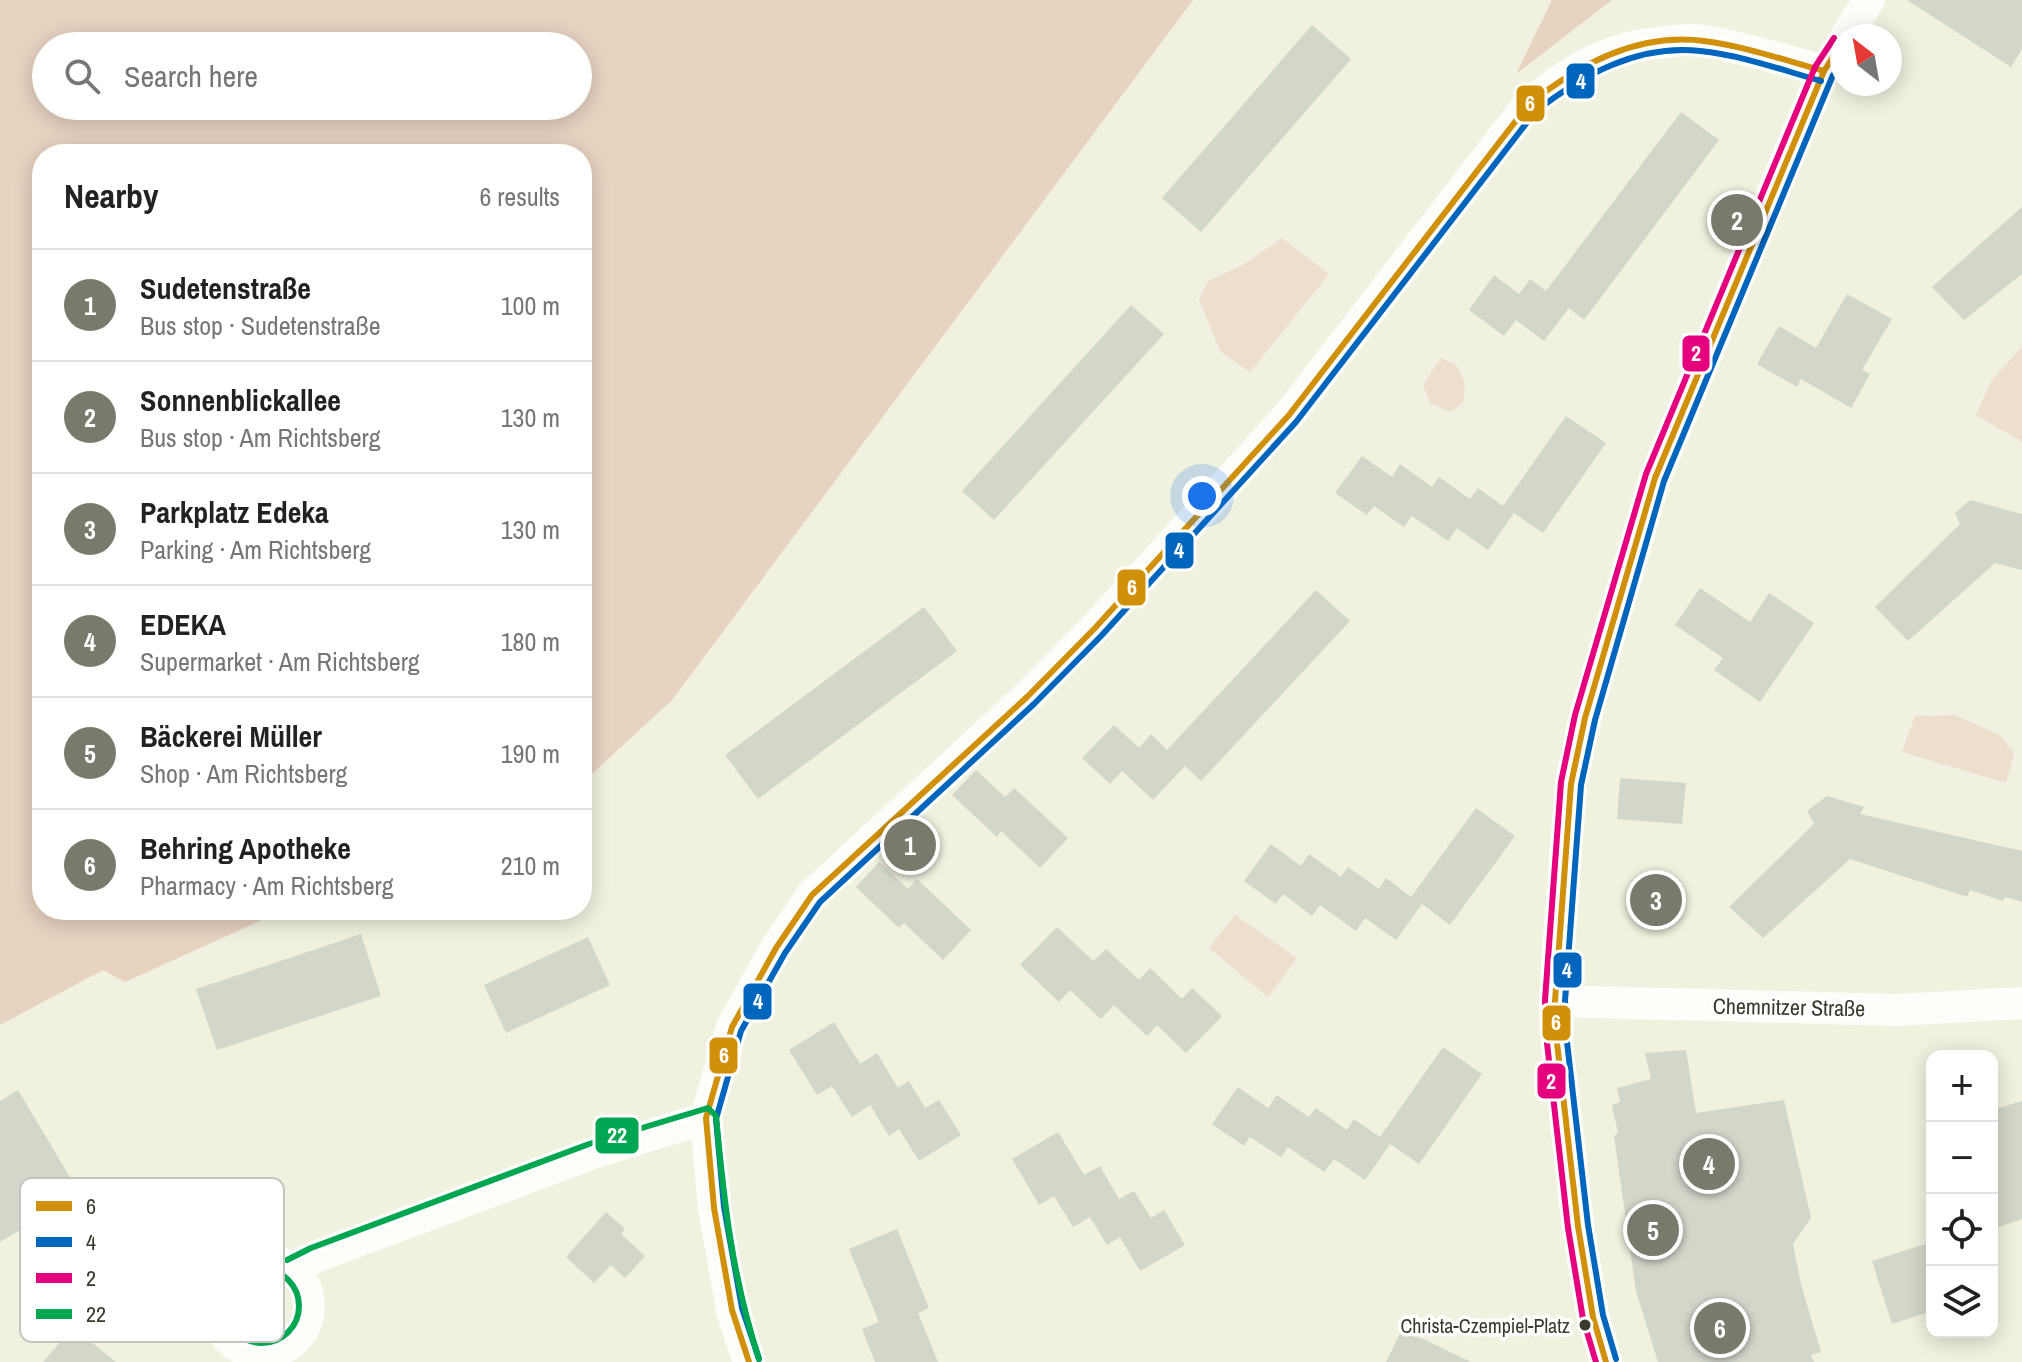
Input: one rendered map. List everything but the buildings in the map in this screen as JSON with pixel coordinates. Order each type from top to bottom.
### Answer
[{"type":"street","points":[[1854,24],[1869,0]]},
{"type":"street","points":[[749,1362],[732,1310],[714,1208],[706,1118],[732,1027],[776,948],[812,895],[1018,706],[1095,628],[1246,464],[1289,415],[1528,105],[1561,78],[1603,55],[1647,43],[1707,41],[1824,71]]},
{"type":"street","points":[[1606,1362],[1593,1317],[1578,1226],[1557,1043],[1555,1001],[1571,784],[1585,718],[1655,478],[1830,62]]},
{"type":"street","name":"Chemnitzer Straße","points":[[1555,1001],[1897,1010],[2022,1003]]},
{"type":"street","points":[[292,1269],[315,1257],[536,1173],[706,1118]]},
{"type":"shaded area","points":[[0,0],[1193,0],[672,700],[592,774],[592,144],[32,144],[32,920],[262,920],[125,982],[103,970],[0,1025]]},
{"type":"shaded area","points":[[1552,0],[1612,0],[1516,74]]},
{"type":"shaded area","points":[[1282,238],[1329,274],[1250,372],[1221,352],[1199,300],[1208,281],[1243,265]]},
{"type":"shaded area","points":[[2022,347],[2022,442],[1976,415],[1992,380]]},
{"type":"shaded area","points":[[1441,358],[1456,365],[1465,383],[1463,403],[1450,412],[1430,403],[1423,385]]},
{"type":"shaded area","points":[[1955,715],[1999,735],[2014,753],[2006,783],[1902,752],[1915,716]]},
{"type":"shaded area","points":[[1235,915],[1297,958],[1268,997],[1209,948]]},
{"type":"transit line","name":"6","points":[[749,1362],[732,1310],[714,1208],[706,1118],[732,1027],[776,948],[812,895],[1027,697],[1095,628],[1289,415],[1528,105],[1588,65],[1632,47],[1655,42],[1719,43],[1824,71]]},
{"type":"transit line","name":"2","points":[[1596,1362],[1583,1319],[1568,1228],[1547,1043],[1545,1000],[1561,782],[1575,715],[1646,474],[1815,67],[1830,44]]},
{"type":"transit line","name":"4","points":[[759,1359],[742,1308],[724,1207],[716,1119],[741,1031],[785,953],[820,902],[1034,704],[1102,635],[1296,422],[1535,112],[1592,75],[1633,57],[1655,52],[1715,53],[1821,81]]},
{"type":"transit line","name":"6","points":[[1606,1362],[1593,1317],[1578,1226],[1557,1043],[1555,1001],[1571,784],[1585,718],[1655,478],[1830,62]]},
{"type":"transit line","name":"4","points":[[1616,1359],[1603,1315],[1588,1225],[1567,1042],[1565,1001],[1581,785],[1595,720],[1664,481],[1830,82]]},
{"type":"transit line","name":"22","points":[[287,1260],[311,1248],[589,1144],[708,1108],[716,1116],[730,1239],[759,1359]]},
{"type":"transit line","name":"22","points":[[284,1276],[293,1285],[299,1306]]},
{"type":"transit line","name":"22","points":[[284,1336],[293,1327],[299,1306]]},
{"type":"transit line","name":"22","points":[[255,1342],[269,1342]]},
{"type":"place","name":"Sonnenblickallee","points":[[1737,220]]},
{"type":"place","name":"Sudetenstraße","points":[[910,845]]},
{"type":"place","name":"Parkplatz Edeka","points":[[1656,900]]},
{"type":"place","name":"EDEKA","points":[[1709,1164]]},
{"type":"place","name":"Bäckerei Müller","points":[[1653,1230]]},
{"type":"place","name":"Christa-Czempiel-Platz","points":[[1585,1325]]},
{"type":"place","name":"Behring Apotheke","points":[[1720,1328]]}]
